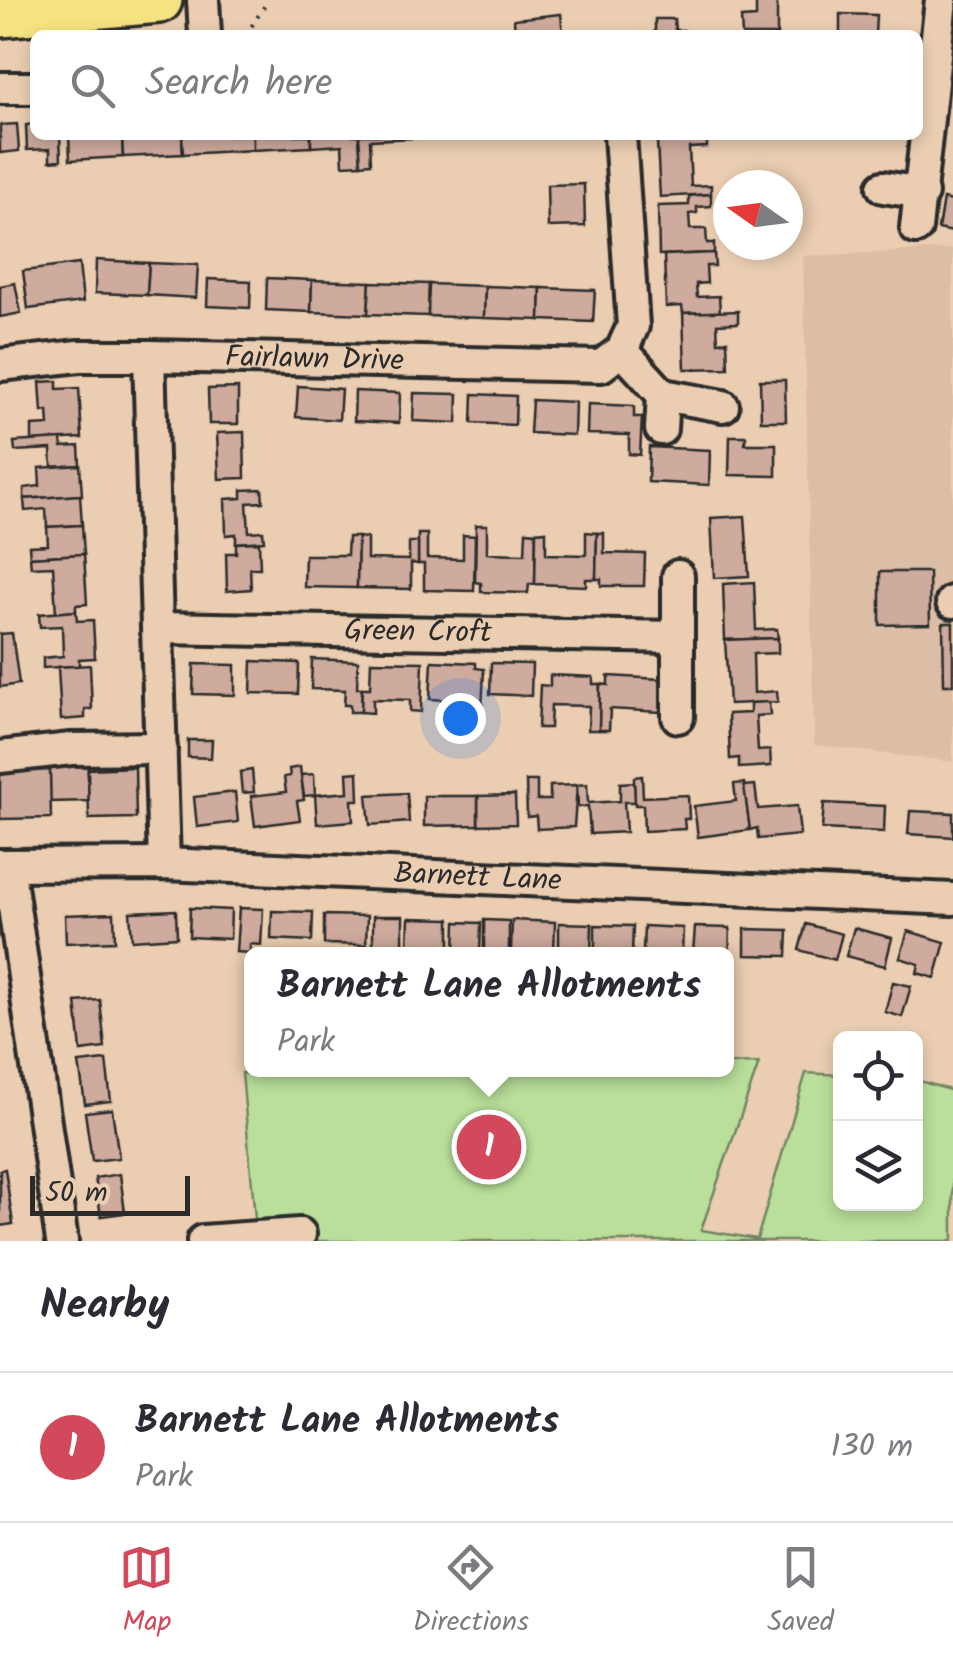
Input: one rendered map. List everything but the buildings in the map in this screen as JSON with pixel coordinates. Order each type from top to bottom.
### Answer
[{"type":"highway","points":[[0,14],[159,0]]},
{"type":"street","points":[[203,0],[205,30]]},
{"type":"street","points":[[916,228],[942,101],[941,0]]},
{"type":"street","points":[[0,88],[30,88]]},
{"type":"street","points":[[620,140],[633,326],[622,350],[663,395],[723,406]]},
{"type":"street","points":[[883,188],[922,193]]},
{"type":"street","name":"Fairlawn Drive","points":[[0,366],[78,356],[148,356],[601,366],[622,350]]},
{"type":"street","points":[[148,356],[164,864]]},
{"type":"street","points":[[661,428],[663,395]]},
{"type":"street","points":[[678,576],[678,717]]},
{"type":"street","name":"Green Croft","points":[[158,628],[678,638]]},
{"type":"street","points":[[0,757],[71,749],[161,748]]},
{"type":"street","name":"Barnett Lane","points":[[4,865],[164,864],[953,899]]},
{"type":"street","points":[[4,865],[62,1241]]},
{"type":"street","points":[[203,1241],[300,1234]]},
{"type":"path","points":[[249,30],[267,2]]},
{"type":"shaded area","points":[[953,249],[953,762],[814,745],[803,256]]},
{"type":"green space","points":[[759,1063],[701,1230],[757,1239],[806,1073],[833,1075],[833,1211],[923,1211],[923,1082],[953,1091],[953,1241],[257,1241],[242,1073],[244,1077],[734,1077],[734,1064]]},
{"type":"place","name":"Barnett Lane Allotments","points":[[489,1147]]}]
